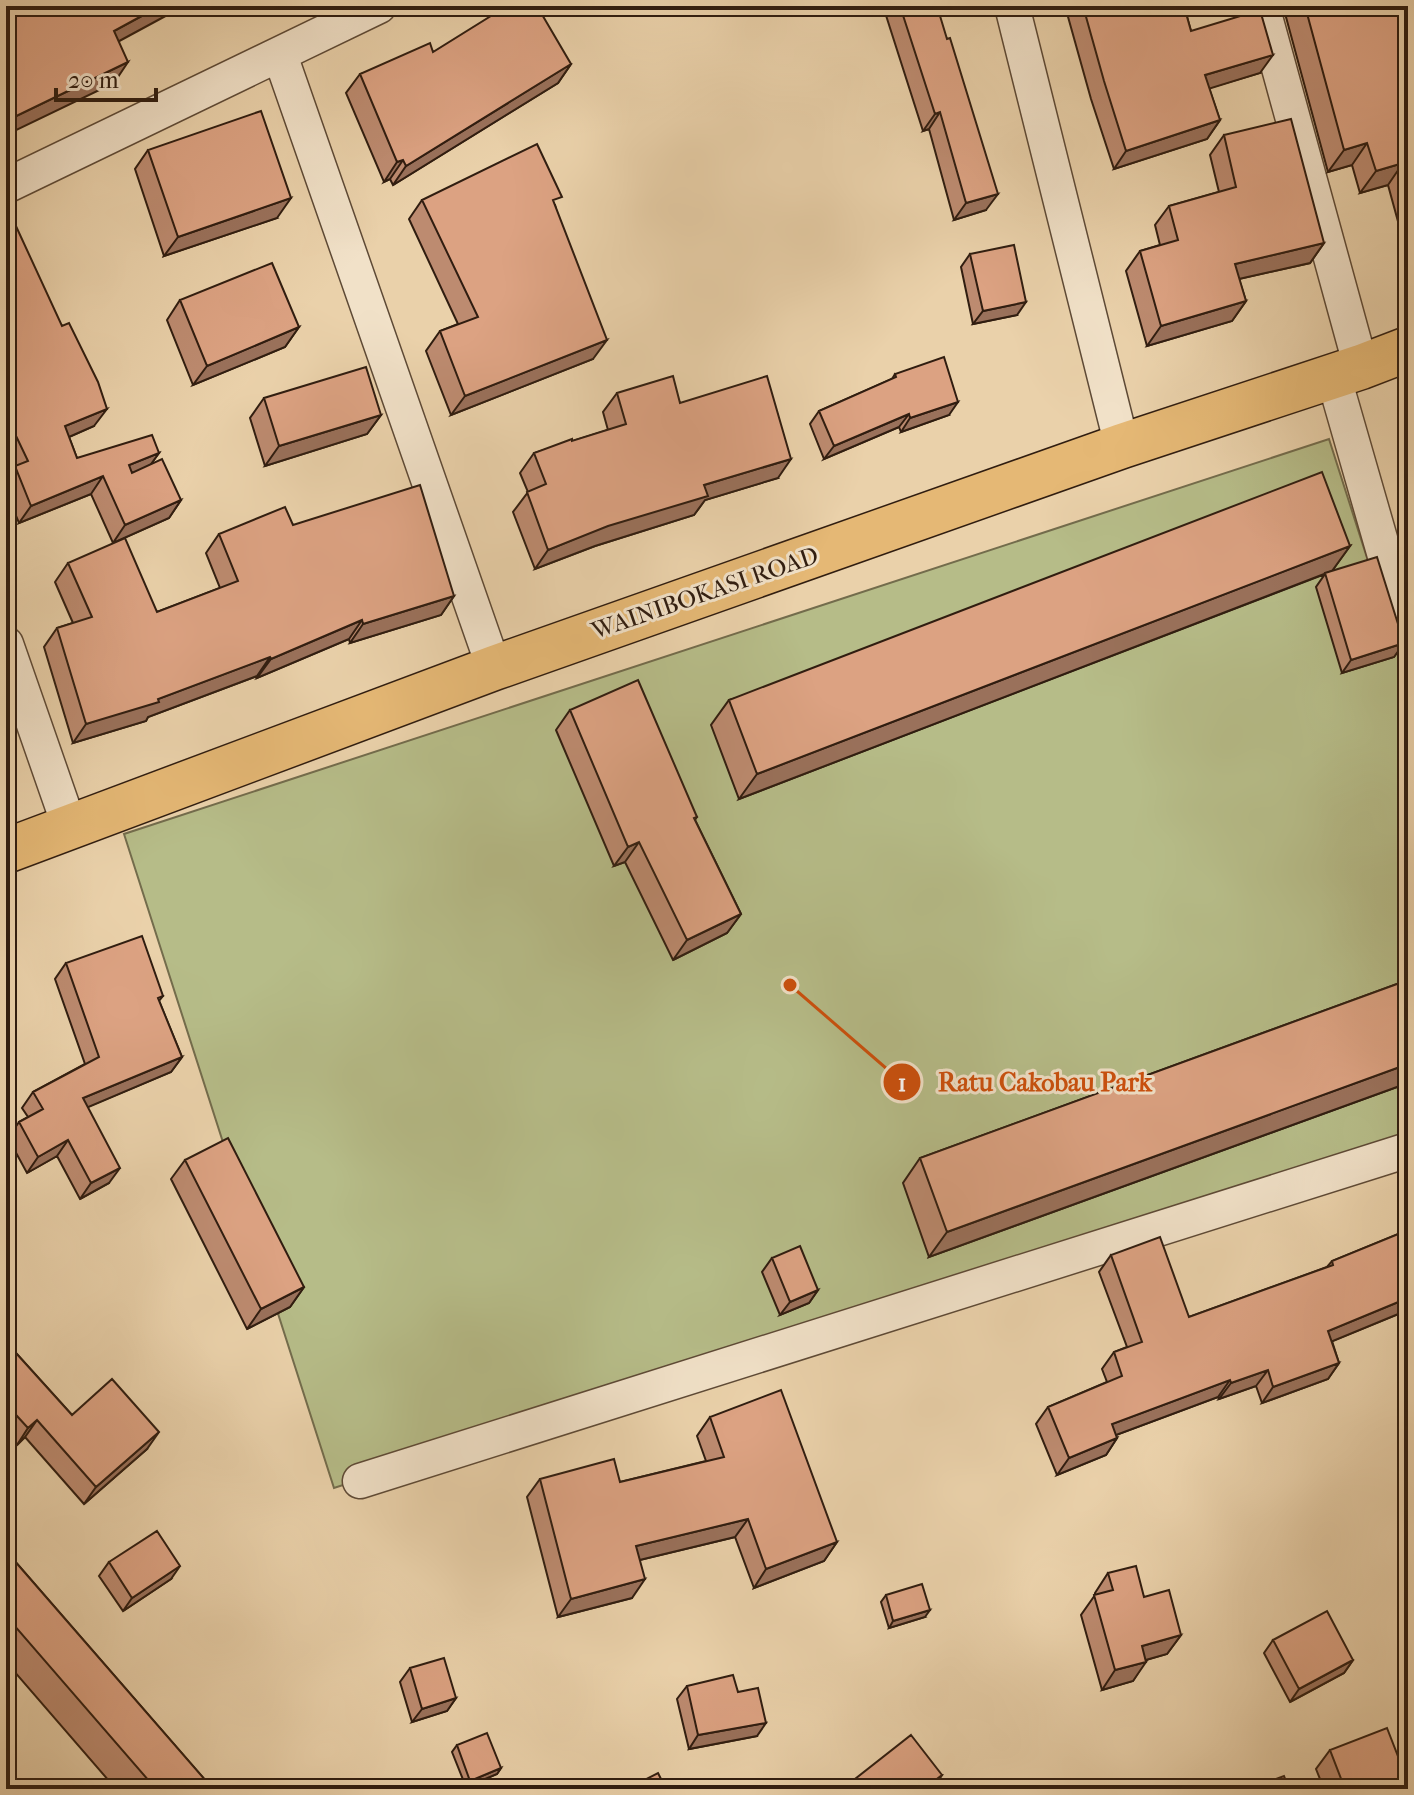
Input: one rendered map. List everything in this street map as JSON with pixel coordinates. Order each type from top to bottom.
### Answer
[{"type":"main road","name":"WAINIBOKASI ROAD","points":[[6,851],[494,668],[1122,446],[1408,349]]},
{"type":"street","points":[[6,186],[379,6]]},
{"type":"street","points":[[1012,6],[1122,446]]},
{"type":"street","points":[[1262,6],[1408,636]]},
{"type":"street","points":[[280,55],[494,668]]},
{"type":"street","points":[[6,644],[70,828]]},
{"type":"street","points":[[360,1481],[1408,1150]]},
{"type":"green space","points":[[1329,439],[1408,686],[1408,1136],[334,1488],[124,834]]},
{"type":"building","points":[[6,6],[160,6],[114,31],[128,62],[6,121]]},
{"type":"building","points":[[507,6],[537,6],[571,64],[406,166],[403,160],[397,162],[360,74],[430,43],[433,52]]},
{"type":"building","points":[[900,6],[937,6],[947,39],[950,38],[998,194],[966,203],[940,112],[935,114]]},
{"type":"building","points":[[1083,6],[1184,6],[1191,31],[1260,10],[1273,55],[1205,75],[1220,120],[1126,151]]},
{"type":"building","points":[[1305,6],[1408,6],[1408,179],[1403,163],[1376,171],[1367,143],[1344,150]]},
{"type":"building","points":[[261,111],[291,198],[178,237],[148,150]]},
{"type":"building","points":[[1291,119],[1324,243],[1235,264],[1246,301],[1161,326],[1140,251],[1178,240],[1169,206],[1236,187],[1224,135]]},
{"type":"building","points":[[537,144],[562,197],[553,200],[607,340],[465,396],[440,331],[478,317],[422,200]]},
{"type":"building","points":[[15,224],[62,326],[69,323],[98,382],[107,409],[65,426],[77,458],[152,435],[159,453],[129,465],[132,473],[162,459],[181,500],[125,525],[103,476],[31,506],[15,466],[28,461],[6,415],[6,229]]},
{"type":"building","points":[[1014,245],[1026,302],[983,311],[970,254]]},
{"type":"building","points":[[272,263],[299,327],[207,366],[180,300]]},
{"type":"building","points":[[944,357],[958,402],[910,418],[909,414],[834,446],[819,411],[896,377],[895,374]]},
{"type":"building","points":[[366,367],[381,415],[279,446],[264,398]]},
{"type":"building","points":[[673,376],[680,403],[767,376],[791,459],[704,485],[708,496],[608,526],[548,550],[527,492],[546,484],[534,453],[626,424],[617,393]]},
{"type":"building","points":[[1322,472],[1350,546],[757,774],[729,700]]},
{"type":"building","points":[[420,485],[454,596],[363,624],[362,620],[271,659],[158,699],[159,702],[86,724],[57,628],[92,617],[68,563],[125,538],[157,612],[238,581],[219,534],[285,507],[293,525]]},
{"type":"building","points":[[1377,557],[1404,643],[1351,660],[1325,573]]},
{"type":"building","points":[[638,680],[697,817],[694,818],[741,914],[687,940],[639,842],[628,847],[570,710]]},
{"type":"building","points":[[142,936],[163,996],[158,998],[182,1057],[83,1098],[120,1168],[91,1183],[68,1140],[38,1157],[19,1122],[43,1109],[33,1092],[99,1057],[66,963]]},
{"type":"building","points":[[1408,980],[1408,1064],[947,1232],[920,1158]]},
{"type":"building","points":[[228,1138],[304,1287],[261,1309],[185,1160]]},
{"type":"building","points":[[1408,1230],[1408,1298],[1328,1331],[1339,1363],[1273,1387],[1268,1370],[1231,1383],[1230,1380],[1112,1424],[1117,1438],[1069,1458],[1048,1407],[1122,1376],[1114,1352],[1142,1342],[1111,1255],[1160,1237],[1189,1317],[1333,1265],[1332,1261]]},
{"type":"building","points":[[800,1246],[818,1290],[790,1302],[772,1258]]},
{"type":"building","points":[[6,1342],[72,1415],[112,1379],[159,1432],[96,1487],[37,1420],[28,1428],[6,1404]]},
{"type":"building","points":[[781,1390],[837,1542],[766,1569],[748,1519],[636,1546],[645,1579],[571,1599],[540,1479],[614,1459],[620,1482],[724,1457],[710,1417]]},
{"type":"building","points":[[157,1531],[180,1566],[132,1598],[109,1562]]},
{"type":"building","points":[[6,1551],[213,1789],[156,1789],[6,1616]]},
{"type":"building","points":[[1136,1566],[1144,1597],[1169,1590],[1181,1635],[1142,1646],[1146,1662],[1115,1670],[1094,1595],[1113,1590],[1108,1573]]},
{"type":"building","points":[[922,1584],[930,1610],[893,1621],[886,1595]]},
{"type":"building","points":[[1327,1611],[1353,1660],[1299,1689],[1273,1640]]},
{"type":"building","points":[[444,1658],[456,1698],[422,1709],[410,1668]]},
{"type":"building","points":[[733,1675],[738,1692],[758,1688],[766,1723],[698,1735],[687,1686]]},
{"type":"building","points":[[1387,1728],[1408,1789],[1345,1789],[1330,1750]]},
{"type":"building","points":[[487,1733],[501,1768],[470,1781],[457,1745]]},
{"type":"building","points":[[911,1735],[942,1775],[924,1789],[862,1789],[855,1779]]},
{"type":"building","points":[[658,1773],[666,1789],[627,1789]]},
{"type":"building","points":[[1284,1776],[1289,1789],[1249,1789]]},
{"type":"place","name":"Ratu Cakobau Park","points":[[790,985]]}]
